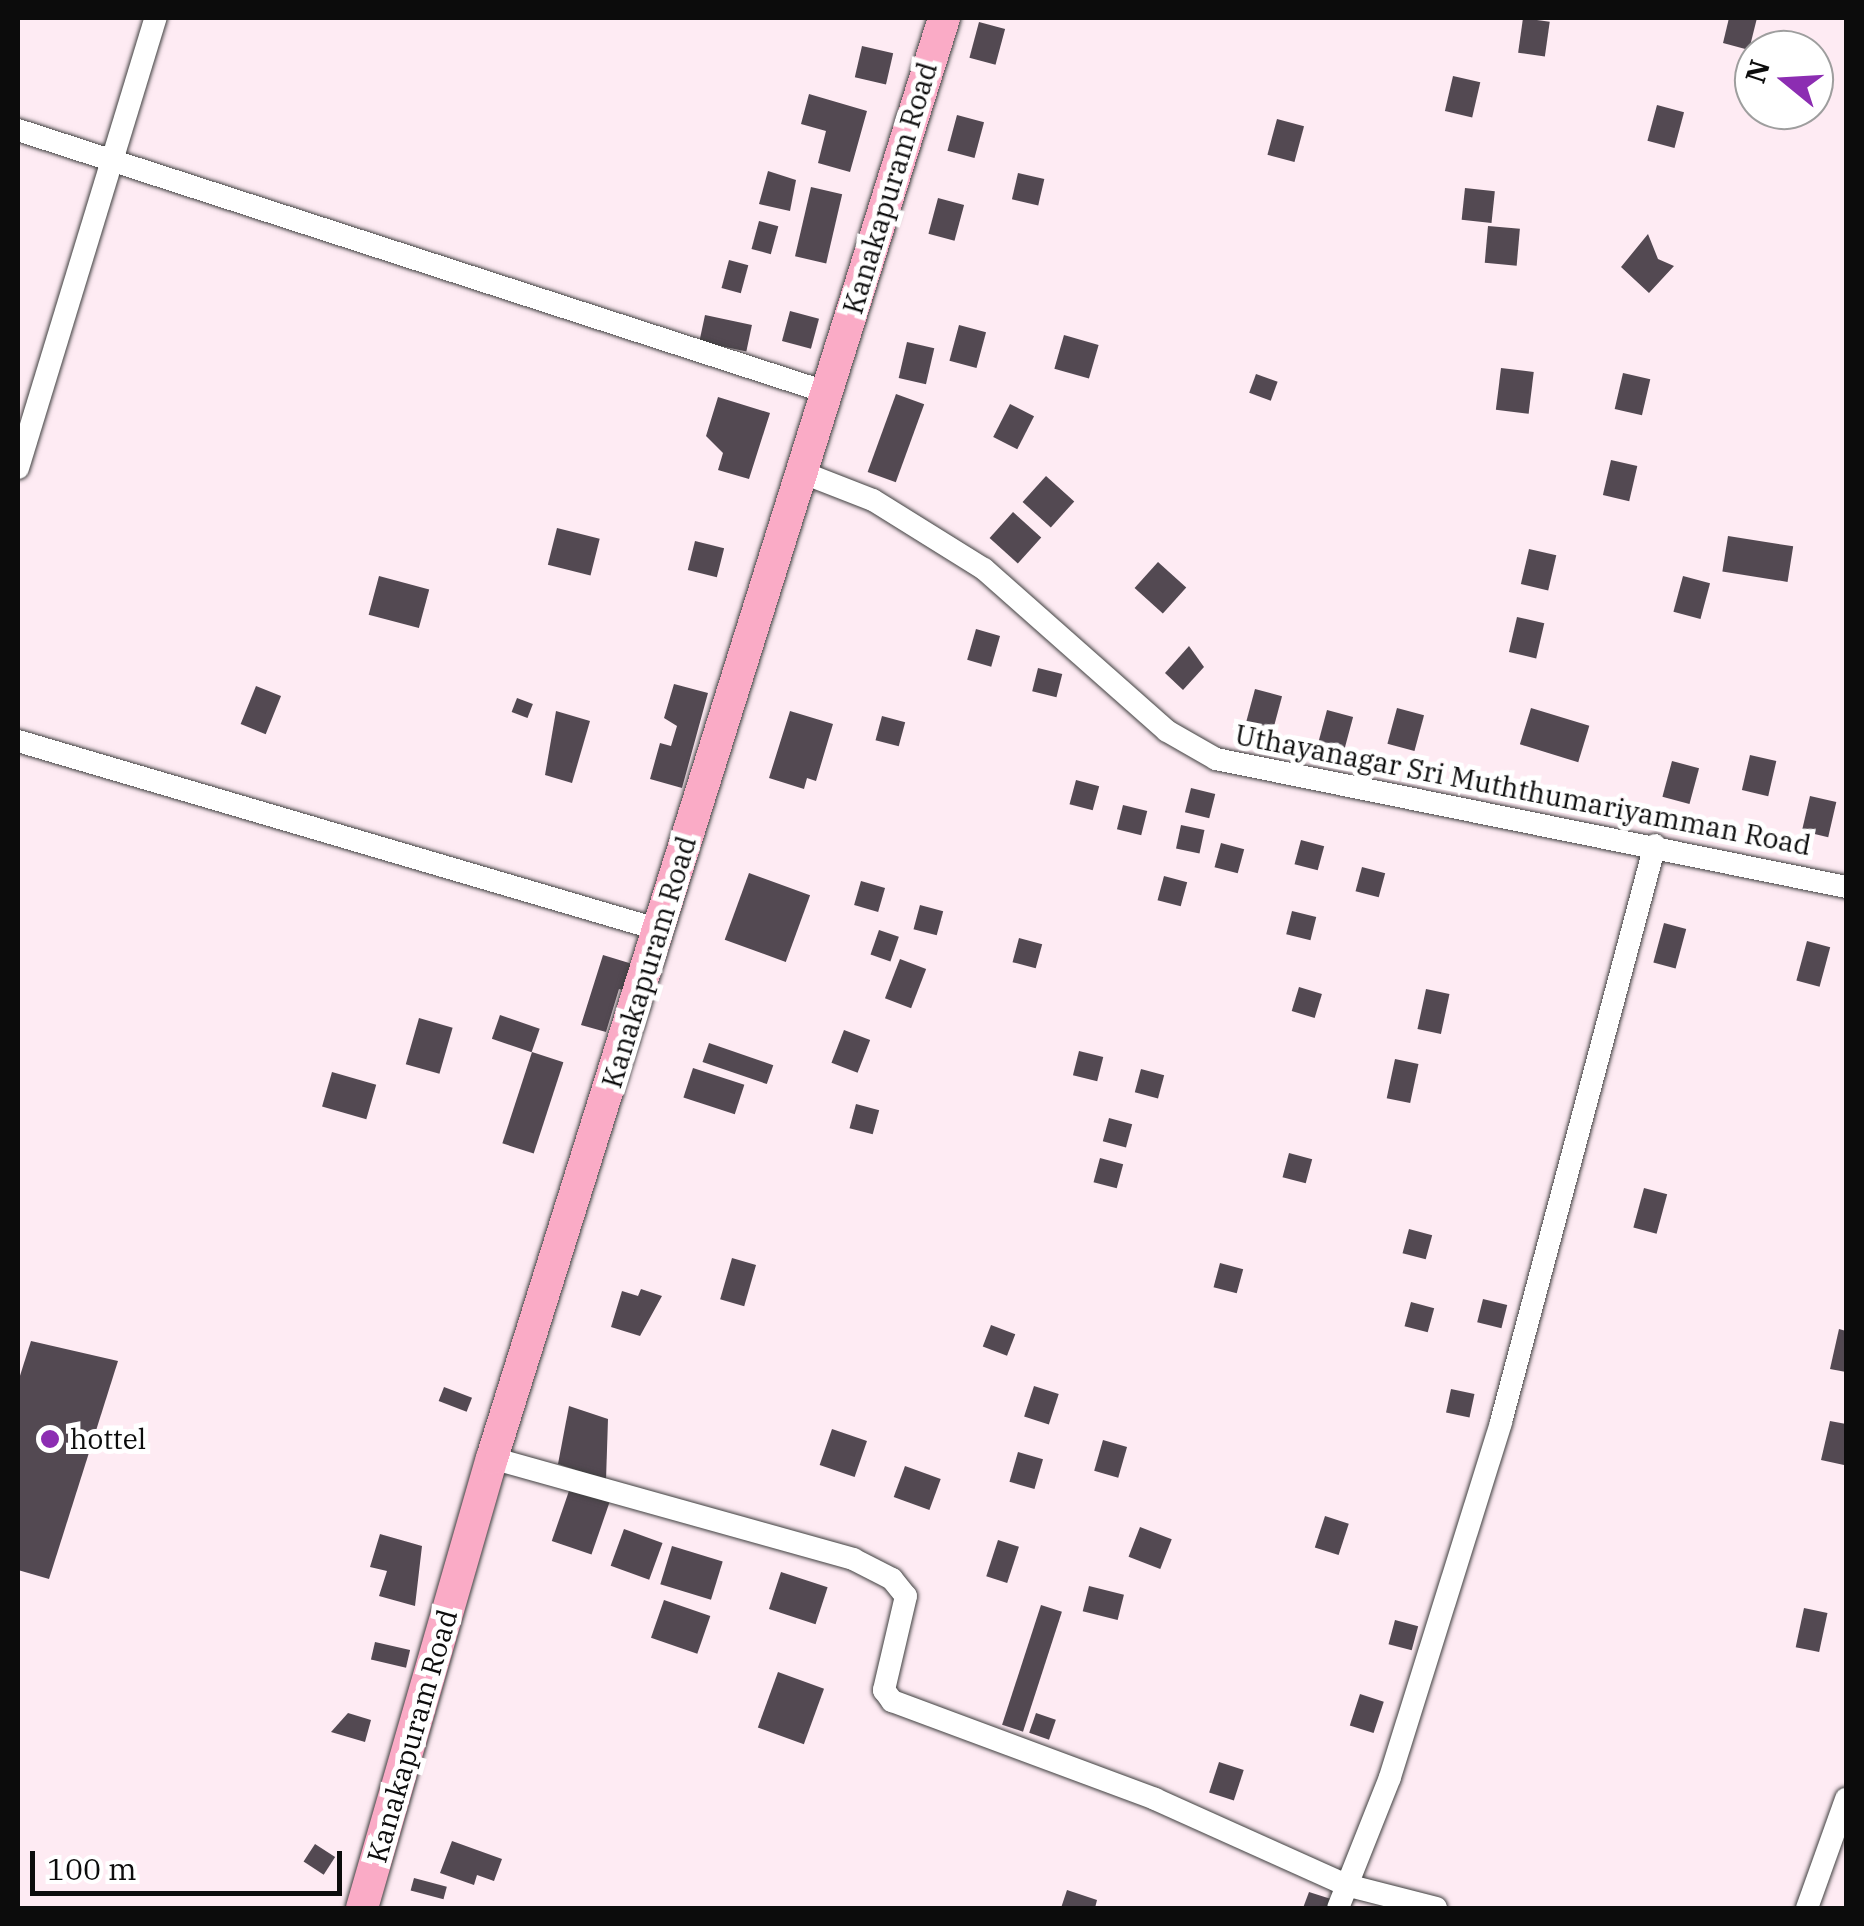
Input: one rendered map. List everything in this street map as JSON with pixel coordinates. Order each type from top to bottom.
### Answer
[{"type":"street","points":[[18,468],[156,18]]},
{"type":"street","name":"Kanakapuram Road","points":[[362,1908],[492,1458],[944,18]]},
{"type":"street","points":[[18,130],[111,164],[826,392]]},
{"type":"street","name":"Uthayanagar Sri Muththumariyamman Road","points":[[801,472],[873,500],[984,569],[1167,731],[1216,759],[1655,845],[1846,887]]},
{"type":"street","points":[[18,742],[660,930]]},
{"type":"street","points":[[1338,1908],[1390,1777],[1501,1422],[1655,845]]},
{"type":"street","points":[[492,1458],[853,1559],[892,1578],[906,1596],[884,1690],[892,1702],[1155,1799],[1346,1886],[1436,1908]]},
{"type":"street","points":[[1807,1908],[1836,1857],[1846,1798]]},
{"type":"building","points":[[1523,18],[1550,22],[1545,56],[1518,53]]},
{"type":"building","points":[[1729,18],[1757,18],[1754,30],[1734,30],[1734,46],[1723,43]]},
{"type":"building","points":[[979,22],[1005,29],[996,65],[969,58]]},
{"type":"building","points":[[862,46],[893,53],[886,84],[855,77]]},
{"type":"building","points":[[1453,76],[1480,82],[1472,117],[1445,111]]},
{"type":"building","points":[[809,94],[867,111],[850,172],[818,163],[826,131],[801,124]]},
{"type":"building","points":[[1657,105],[1684,112],[1674,148],[1647,141]]},
{"type":"building","points":[[957,115],[984,122],[974,158],[947,151]]},
{"type":"building","points":[[1277,119],[1304,126],[1294,162],[1267,155]]},
{"type":"building","points":[[768,171],[796,180],[790,211],[759,204]]},
{"type":"building","points":[[1018,173],[1044,179],[1038,205],[1012,199]]},
{"type":"building","points":[[811,187],[842,194],[826,263],[795,256]]},
{"type":"building","points":[[1465,188],[1495,191],[1491,223],[1462,220]]},
{"type":"building","points":[[938,198],[964,205],[955,241],[928,234]]},
{"type":"building","points":[[759,221],[778,226],[771,254],[751,249]]},
{"type":"building","points":[[1488,226],[1520,229],[1517,266],[1485,263]]},
{"type":"building","points":[[1648,234],[1658,259],[1674,266],[1649,293],[1621,267]]},
{"type":"building","points":[[729,260],[748,265],[741,293],[721,288]]},
{"type":"building","points":[[790,311],[819,319],[811,349],[782,341]]},
{"type":"building","points":[[705,315],[752,325],[746,351],[699,341]]},
{"type":"building","points":[[959,325],[986,332],[976,368],[949,361]]},
{"type":"building","points":[[1064,335],[1099,345],[1089,379],[1054,369]]},
{"type":"building","points":[[907,342],[934,348],[926,384],[899,378]]},
{"type":"building","points":[[1501,368],[1534,372],[1529,414],[1496,410]]},
{"type":"building","points":[[1623,373],[1650,379],[1642,415],[1615,409]]},
{"type":"building","points":[[1256,374],[1278,382],[1271,401],[1249,393]]},
{"type":"building","points":[[896,394],[924,404],[896,482],[868,472]]},
{"type":"building","points":[[718,397],[770,413],[749,479],[718,470],[723,453],[706,436]]},
{"type":"building","points":[[1010,404],[1034,416],[1017,449],[993,437]]},
{"type":"building","points":[[1611,460],[1637,466],[1629,501],[1603,495]]},
{"type":"building","points":[[1046,476],[1074,501],[1051,527],[1023,502]]},
{"type":"building","points":[[1013,512],[1041,537],[1018,563],[990,538]]},
{"type":"building","points":[[557,528],[600,539],[590,576],[548,565]]},
{"type":"building","points":[[1728,536],[1793,546],[1788,582],[1722,572]]},
{"type":"building","points":[[695,541],[724,548],[717,577],[688,570]]},
{"type":"building","points":[[1529,549],[1556,555],[1548,590],[1521,584]]},
{"type":"building","points":[[1158,562],[1186,587],[1163,613],[1135,588]]},
{"type":"building","points":[[379,576],[429,589],[419,628],[369,615]]},
{"type":"building","points":[[1683,576],[1710,583],[1700,619],[1673,612]]},
{"type":"building","points":[[1517,617],[1544,623],[1536,658],[1509,652]]},
{"type":"building","points":[[976,629],[1000,636],[991,667],[967,660]]},
{"type":"building","points":[[1189,646],[1204,667],[1183,690],[1165,673]]},
{"type":"building","points":[[1038,668],[1062,674],[1056,697],[1032,691]]},
{"type":"building","points":[[674,684],[708,693],[682,788],[650,779],[660,743],[671,746],[677,726],[664,718]]},
{"type":"building","points":[[256,686],[281,696],[266,734],[241,724]]},
{"type":"building","points":[[1255,689],[1282,696],[1272,732],[1245,725]]},
{"type":"building","points":[[517,698],[533,704],[527,718],[512,712]]},
{"type":"building","points":[[1397,708],[1424,715],[1414,751],[1387,744]]},
{"type":"building","points":[[1531,708],[1589,726],[1578,762],[1520,744]]},
{"type":"building","points":[[1327,710],[1353,717],[1344,753],[1317,746]]},
{"type":"building","points":[[556,711],[590,721],[572,783],[545,775]]},
{"type":"building","points":[[790,711],[833,724],[816,781],[807,778],[804,789],[769,778]]},
{"type":"building","points":[[882,716],[905,722],[899,746],[876,740]]},
{"type":"building","points":[[1750,755],[1776,761],[1768,796],[1742,790]]},
{"type":"building","points":[[1672,761],[1699,768],[1689,804],[1662,797]]},
{"type":"building","points":[[1076,780],[1099,786],[1093,810],[1070,804]]},
{"type":"building","points":[[1191,788],[1215,794],[1209,818],[1185,812]]},
{"type":"building","points":[[1810,796],[1836,802],[1828,837],[1802,831]]},
{"type":"building","points":[[1123,805],[1147,811],[1141,835],[1117,829]]},
{"type":"building","points":[[1181,825],[1204,830],[1199,853],[1176,848]]},
{"type":"building","points":[[1301,840],[1324,846],[1318,870],[1295,864]]},
{"type":"building","points":[[1221,843],[1244,849],[1238,873],[1215,867]]},
{"type":"building","points":[[1362,867],[1385,873],[1379,897],[1356,891]]},
{"type":"building","points":[[749,873],[810,895],[786,962],[725,940]]},
{"type":"building","points":[[1164,876],[1187,882],[1181,906],[1158,900]]},
{"type":"building","points":[[861,881],[885,888],[878,912],[854,905]]},
{"type":"building","points":[[920,905],[943,911],[937,935],[914,929]]},
{"type":"building","points":[[1292,911],[1316,917],[1310,940],[1286,934]]},
{"type":"building","points":[[1664,923],[1686,929],[1676,969],[1653,963]]},
{"type":"building","points":[[879,930],[899,937],[890,961],[871,955]]},
{"type":"building","points":[[1019,938],[1042,944],[1036,968],[1013,962]]},
{"type":"building","points":[[1807,941],[1830,947],[1820,987],[1796,981]]},
{"type":"building","points":[[603,955],[639,966],[631,993],[619,989],[606,1032],[581,1025]]},
{"type":"building","points":[[900,959],[926,969],[911,1008],[885,998]]},
{"type":"building","points":[[1299,987],[1322,994],[1315,1018],[1292,1011]]},
{"type":"building","points":[[1426,989],[1449,994],[1441,1034],[1417,1029]]},
{"type":"building","points":[[500,1015],[540,1029],[532,1052],[492,1039]]},
{"type":"building","points":[[419,1018],[453,1028],[439,1074],[406,1064]]},
{"type":"building","points":[[844,1030],[870,1040],[858,1073],[831,1063]]},
{"type":"building","points":[[709,1043],[773,1065],[767,1084],[702,1062]]},
{"type":"building","points":[[1079,1051],[1103,1057],[1097,1081],[1073,1075]]},
{"type":"building","points":[[532,1052],[563,1062],[534,1153],[502,1143]]},
{"type":"building","points":[[1395,1059],[1418,1064],[1410,1103],[1387,1098]]},
{"type":"building","points":[[693,1068],[744,1085],[735,1114],[683,1097]]},
{"type":"building","points":[[1141,1069],[1164,1075],[1158,1098],[1135,1092]]},
{"type":"building","points":[[332,1072],[376,1085],[366,1119],[322,1107]]},
{"type":"building","points":[[856,1104],[879,1110],[873,1134],[850,1128]]},
{"type":"building","points":[[1109,1118],[1132,1124],[1126,1147],[1103,1141]]},
{"type":"building","points":[[1289,1153],[1312,1159],[1306,1183],[1283,1177]]},
{"type":"building","points":[[1100,1158],[1123,1164],[1117,1188],[1094,1182]]},
{"type":"building","points":[[1644,1188],[1667,1194],[1657,1234],[1633,1228]]},
{"type":"building","points":[[1409,1229],[1432,1235],[1426,1259],[1403,1253]]},
{"type":"building","points":[[732,1258],[756,1265],[744,1306],[720,1299]]},
{"type":"building","points":[[1220,1263],[1243,1269],[1237,1293],[1214,1287]]},
{"type":"building","points":[[641,1289],[662,1296],[640,1336],[611,1327],[622,1291],[638,1296]]},
{"type":"building","points":[[1483,1299],[1507,1305],[1501,1328],[1477,1322]]},
{"type":"building","points":[[1411,1302],[1434,1308],[1428,1332],[1405,1326]]},
{"type":"building","points":[[991,1325],[1015,1334],[1007,1356],[983,1346]]},
{"type":"building","points":[[1839,1329],[1846,1331],[1846,1372],[1830,1369]]},
{"type":"building","points":[[31,1341],[118,1361],[49,1579],[18,1570],[18,1382]]},
{"type":"building","points":[[1034,1386],[1059,1394],[1049,1424],[1024,1416]]},
{"type":"building","points":[[444,1387],[472,1398],[467,1412],[439,1401]]},
{"type":"building","points":[[1451,1389],[1474,1394],[1469,1417],[1446,1412]]},
{"type":"building","points":[[569,1406],[608,1419],[606,1480],[558,1464]]},
{"type":"building","points":[[1830,1421],[1846,1424],[1844,1465],[1821,1460]]},
{"type":"building","points":[[832,1429],[867,1441],[855,1477],[820,1465]]},
{"type":"building","points":[[1103,1440],[1127,1447],[1118,1478],[1094,1471]]},
{"type":"building","points":[[1018,1452],[1043,1459],[1034,1489],[1009,1482]]},
{"type":"building","points":[[905,1466],[941,1479],[929,1510],[894,1497]]},
{"type":"building","points":[[570,1488],[610,1502],[591,1555],[552,1541]]},
{"type":"building","points":[[1325,1516],[1349,1524],[1339,1555],[1315,1547]]},
{"type":"building","points":[[1140,1527],[1172,1539],[1160,1569],[1129,1557]]},
{"type":"building","points":[[624,1529],[663,1543],[649,1580],[611,1566]]},
{"type":"building","points":[[380,1534],[422,1546],[415,1606],[379,1596],[387,1571],[370,1567]]},
{"type":"building","points":[[998,1540],[1019,1547],[1007,1583],[986,1576]]},
{"type":"building","points":[[672,1546],[723,1561],[711,1600],[660,1584]]},
{"type":"building","points":[[781,1572],[828,1587],[816,1624],[769,1609]]},
{"type":"building","points":[[1089,1586],[1124,1595],[1118,1620],[1083,1611]]},
{"type":"building","points":[[664,1600],[710,1616],[697,1654],[651,1638]]},
{"type":"building","points":[[1041,1605],[1062,1612],[1023,1732],[1002,1725]]},
{"type":"building","points":[[1804,1608],[1827,1613],[1819,1652],[1796,1647]]},
{"type":"building","points":[[1395,1620],[1418,1626],[1412,1650],[1389,1644]]},
{"type":"building","points":[[375,1642],[410,1650],[406,1668],[371,1660]]},
{"type":"building","points":[[778,1672],[824,1689],[804,1744],[758,1727]]},
{"type":"building","points":[[1360,1694],[1384,1702],[1374,1733],[1350,1725]]},
{"type":"building","points":[[348,1713],[371,1720],[365,1742],[331,1732]]},
{"type":"building","points":[[1036,1713],[1056,1720],[1049,1740],[1029,1733]]},
{"type":"building","points":[[1219,1762],[1244,1770],[1234,1800],[1209,1792]]},
{"type":"building","points":[[452,1841],[502,1859],[494,1881],[477,1875],[474,1885],[440,1873]]},
{"type":"building","points":[[315,1844],[335,1857],[324,1875],[304,1862]]},
{"type":"building","points":[[414,1878],[447,1887],[443,1899],[411,1891]]},
{"type":"building","points":[[1067,1890],[1097,1900],[1095,1908],[1061,1908]]},
{"type":"building","points":[[1309,1892],[1331,1899],[1328,1908],[1303,1908]]},
{"type":"place","name":"hottel","points":[[50,1439]]}]
